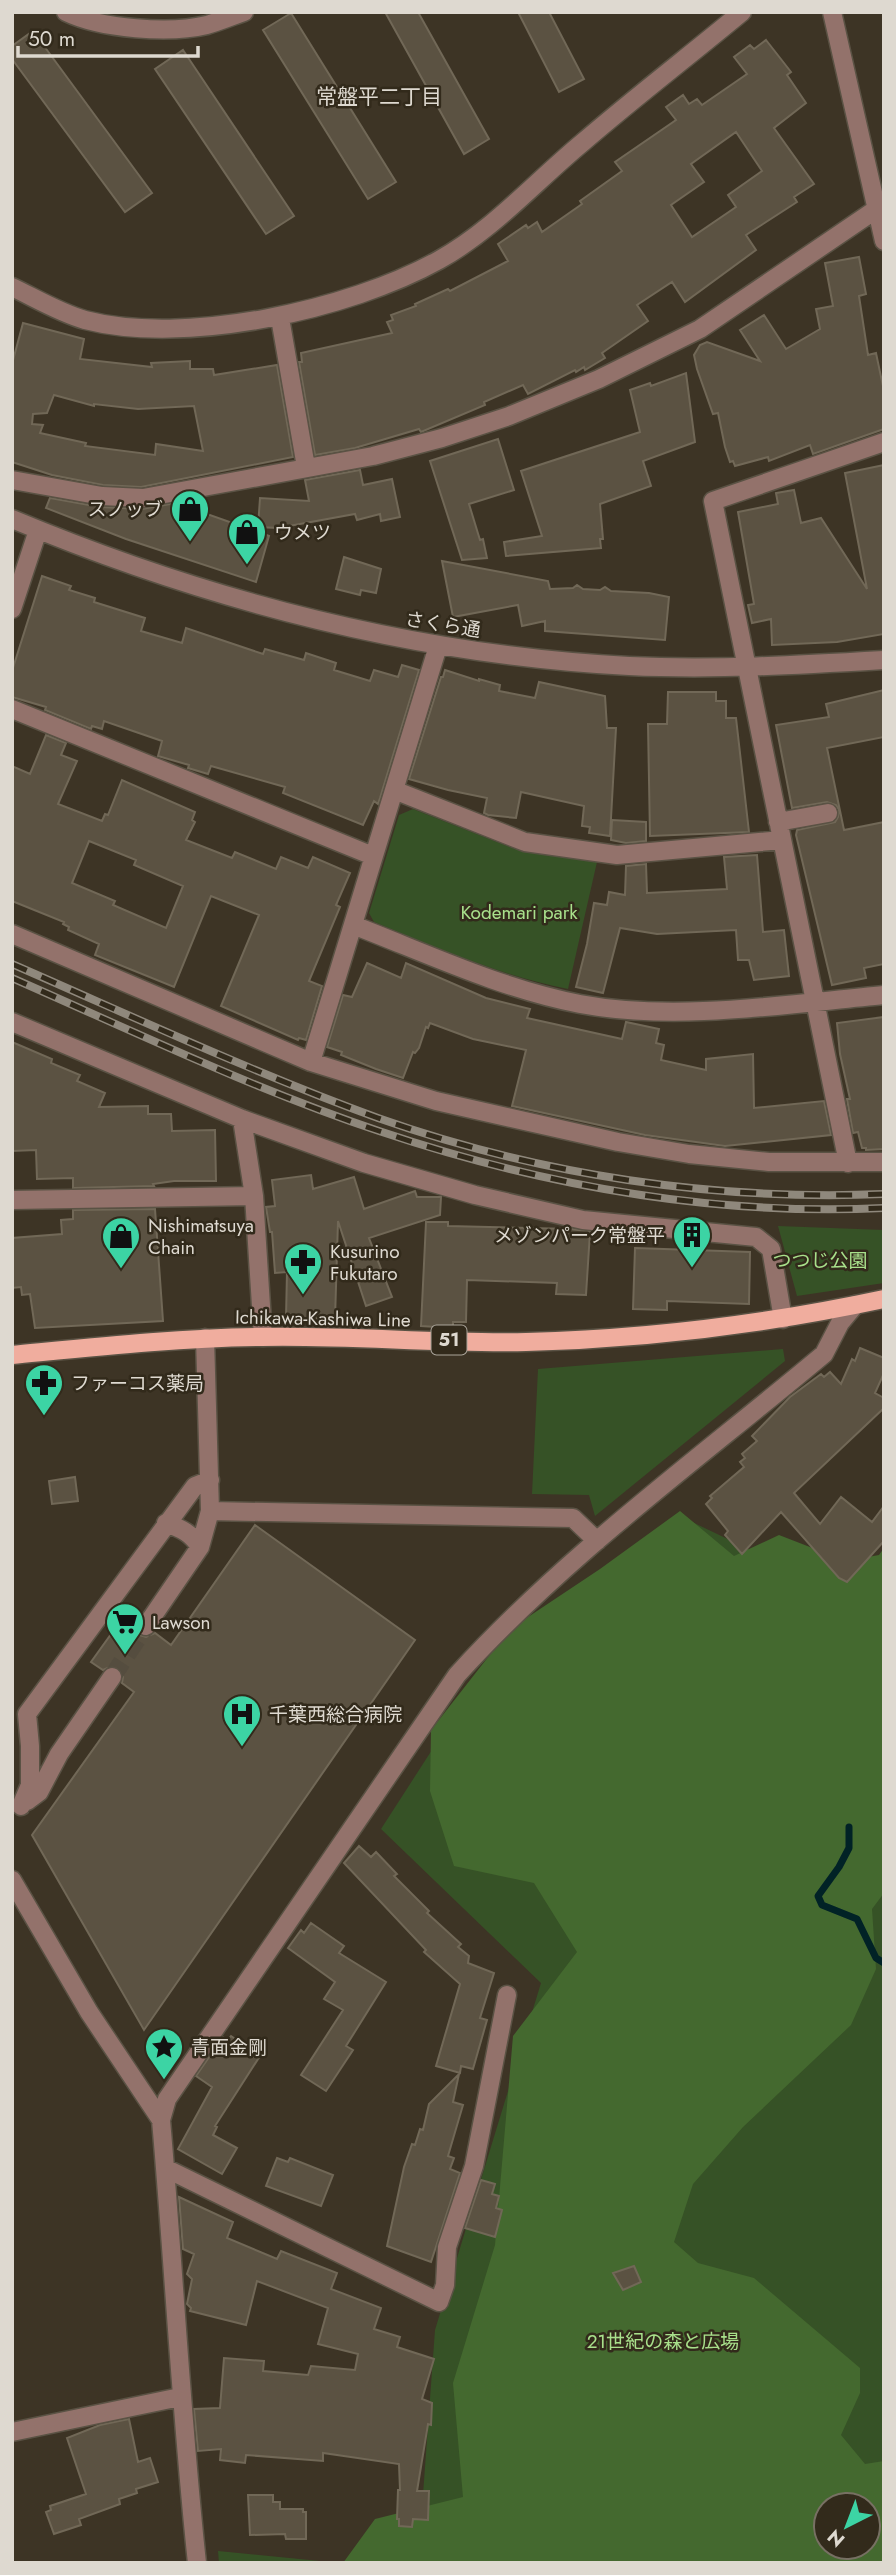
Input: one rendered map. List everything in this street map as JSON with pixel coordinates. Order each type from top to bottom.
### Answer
[{"type":"main road","name":"Ichikawa-Kashiwa Line","points":[[12,1355],[205,1338],[263,1336],[526,1342],[636,1335],[783,1319],[884,1299]]},
{"type":"street","points":[[66,12],[109,24],[158,29],[205,25],[244,12]]},
{"type":"street","points":[[158,29],[169,12]]},
{"type":"street","points":[[12,287],[83,320],[146,329],[222,325],[280,317],[379,287],[439,260],[508,211],[580,144],[742,12]]},
{"type":"street","points":[[832,12],[880,206],[884,241]]},
{"type":"street","points":[[12,481],[102,496],[143,498],[373,456],[442,438],[509,416],[599,379],[700,329],[880,206]]},
{"type":"street","points":[[280,317],[306,467]]},
{"type":"street","points":[[848,1163],[713,501],[884,442]]},
{"type":"street","name":"さくら通","points":[[12,519],[145,570],[266,608],[438,646],[533,659],[630,666],[747,668],[884,660]]},
{"type":"street","points":[[12,608],[38,530]]},
{"type":"street","points":[[311,1062],[438,646]]},
{"type":"street","points":[[12,709],[373,856]]},
{"type":"street","points":[[394,790],[525,842],[617,855],[782,840]]},
{"type":"street","points":[[778,822],[828,813]]},
{"type":"street","points":[[353,925],[519,989],[581,1004],[644,1012],[695,1011],[884,995]]},
{"type":"street","points":[[12,934],[311,1062],[436,1101],[618,1142],[689,1154],[769,1162],[884,1162]]},
{"type":"street","points":[[12,1022],[242,1119],[364,1163],[475,1195],[583,1220],[756,1237],[771,1249],[783,1319]]},
{"type":"street","points":[[242,1119],[254,1196],[263,1336]]},
{"type":"street","points":[[12,1200],[254,1196]]},
{"type":"street","points":[[197,2563],[180,2397],[160,2120],[167,2099],[457,1675],[503,1625],[597,1541],[824,1354],[840,1323],[855,1305]]},
{"type":"street","points":[[146,1626],[200,1547],[210,1511],[205,1338]]},
{"type":"street","points":[[16,1808],[30,1785],[27,1714],[166,1523],[195,1486],[210,1480]]},
{"type":"street","points":[[210,1511],[573,1518],[597,1541]]},
{"type":"street","points":[[166,1523],[193,1536],[200,1547]]},
{"type":"street","points":[[16,1808],[39,1791],[59,1754],[113,1676]]},
{"type":"street","points":[[30,1746],[59,1754]]},
{"type":"street","points":[[12,1880],[89,2012],[160,2120]]},
{"type":"street","points":[[165,2168],[439,2302],[444,2285],[447,2247],[474,2166],[507,1995]]},
{"type":"street","points":[[12,2432],[180,2397]]},
{"type":"green space","name":"Kodemari park","points":[[413,809],[515,849],[597,862],[568,989],[494,969],[374,922],[369,913],[399,815]]},
{"type":"green space","name":"つつじ公園","points":[[778,1226],[884,1230],[884,1283],[797,1296]]},
{"type":"green space","points":[[783,1349],[785,1361],[595,1516],[589,1495],[532,1494],[538,1369]]},
{"type":"green space","name":"21世紀の森と広場","points":[[680,1511],[734,1556],[779,1535],[846,1561],[879,1555],[884,1548],[884,1893],[872,1909],[876,1969],[851,2025],[743,2127],[693,2184],[674,2242],[698,2263],[754,2278],[860,2368],[860,2393],[841,2435],[865,2464],[884,2461],[884,2563],[343,2563],[375,2519],[463,2497],[453,2383],[495,2245],[513,2036],[577,1952],[534,1883],[454,1866],[430,1791],[431,1730],[510,1629]]},
{"type":"green space","name":"21世紀の森と広場","points":[[688,1520],[794,1571],[884,1574],[884,2563],[418,2563],[435,2330],[541,1983],[381,1829],[490,1660]]},
{"type":"green space","points":[[218,2551],[340,2563],[219,2563]]},
{"type":"building","points":[[385,12],[418,12],[489,139],[464,154]]},
{"type":"building","points":[[518,12],[549,12],[584,79],[559,92]]},
{"type":"building","points":[[291,13],[396,182],[368,199],[263,30]]},
{"type":"building","points":[[33,31],[152,193],[125,212],[12,59],[12,46]]},
{"type":"building","points":[[766,40],[791,72],[787,75],[806,103],[774,128],[814,184],[794,197],[797,202],[746,235],[756,250],[685,302],[672,282],[637,305],[648,321],[602,353],[605,358],[585,370],[584,367],[576,372],[575,370],[528,394],[523,385],[484,402],[485,405],[421,432],[419,429],[355,448],[315,455],[299,362],[302,362],[301,353],[392,333],[387,322],[393,320],[391,315],[416,306],[415,304],[448,289],[450,291],[508,261],[498,244],[526,225],[528,228],[537,222],[542,232],[582,204],[580,201],[622,171],[615,162],[676,120],[666,107],[683,95],[689,104],[697,99],[702,105],[747,74],[734,57],[750,45],[754,49]],"holes":[[[736,132],[762,171],[728,195],[736,207],[692,237],[671,205],[704,182],[691,164]]]},
{"type":"building","points":[[183,50],[294,216],[266,234],[155,69]]},
{"type":"building","points":[[859,257],[866,294],[859,296],[868,355],[876,353],[884,391],[884,429],[813,454],[810,445],[769,461],[768,457],[735,466],[733,461],[730,462],[718,413],[713,414],[694,355],[700,345],[707,342],[760,361],[740,330],[764,315],[786,349],[820,329],[816,309],[833,306],[825,263]]},
{"type":"building","points":[[23,323],[84,339],[80,359],[152,367],[151,363],[190,361],[190,369],[213,369],[214,375],[277,365],[293,457],[141,487],[103,485],[52,475],[12,462],[12,364]],"holes":[[[54,395],[94,406],[138,409],[194,406],[203,451],[156,444],[155,455],[85,446],[86,443],[40,433],[43,425],[32,424],[33,414],[47,413]]]},
{"type":"building","points":[[686,373],[695,442],[643,461],[651,486],[600,504],[603,539],[600,539],[601,548],[506,556],[504,542],[542,536],[521,471],[640,432],[630,390],[650,383],[651,386]]},
{"type":"building","points":[[498,439],[514,490],[469,504],[480,540],[483,539],[487,558],[462,560],[430,461]]},
{"type":"building","points":[[884,465],[884,634],[837,642],[772,645],[771,619],[752,623],[748,605],[754,604],[738,512],[778,504],[776,493],[794,490],[801,523],[821,518],[867,589],[845,473]]},
{"type":"building","points":[[360,470],[363,485],[392,479],[400,517],[381,521],[380,514],[357,520],[355,514],[278,528],[258,527],[260,498],[309,501],[305,480]]},
{"type":"building","points":[[50,498],[100,507],[142,509],[176,503],[269,536],[256,582],[126,539],[46,508]]},
{"type":"building","points":[[344,557],[381,569],[376,593],[361,590],[360,595],[336,589]]},
{"type":"building","points":[[442,561],[548,581],[550,589],[573,588],[577,585],[583,589],[600,590],[605,587],[611,591],[669,597],[665,640],[545,631],[545,621],[522,626],[518,605],[453,617]]},
{"type":"building","points":[[42,576],[71,586],[69,590],[95,598],[94,602],[145,618],[141,631],[182,643],[186,628],[263,654],[265,649],[304,660],[306,653],[336,663],[334,670],[370,681],[374,670],[398,677],[402,665],[419,670],[378,804],[374,801],[363,825],[283,793],[285,787],[211,766],[208,774],[158,756],[162,741],[104,721],[102,729],[92,726],[91,729],[45,710],[46,707],[12,697],[12,671]]},
{"type":"building","points":[[445,670],[500,685],[499,691],[535,698],[539,682],[605,696],[607,728],[616,728],[610,836],[589,833],[590,827],[582,826],[584,806],[521,792],[516,818],[488,815],[484,813],[487,798],[409,779]]},
{"type":"building","points":[[884,690],[884,737],[827,748],[844,830],[884,822],[884,964],[864,968],[866,978],[832,985],[796,835],[797,830],[835,822],[839,810],[836,805],[827,802],[792,808],[776,725],[829,717],[826,704]]},
{"type":"building","points":[[668,692],[716,692],[716,701],[726,701],[726,718],[736,718],[749,832],[650,836],[648,724],[667,724]]},
{"type":"building","points":[[46,735],[66,743],[61,755],[77,761],[58,804],[102,821],[105,814],[108,815],[122,780],[195,812],[192,820],[195,822],[186,840],[232,858],[235,852],[276,869],[281,857],[308,868],[313,857],[350,873],[336,905],[340,907],[309,981],[322,986],[306,1040],[298,1040],[221,1006],[259,915],[211,896],[174,987],[95,955],[99,944],[68,930],[69,927],[63,924],[64,922],[12,901],[12,766],[30,774]],"holes":[[[89,841],[136,860],[134,865],[183,886],[166,928],[113,905],[115,901],[72,883]]]},
{"type":"building","points":[[612,820],[646,822],[646,841],[626,843],[611,840]]},
{"type":"building","points":[[757,855],[763,932],[784,930],[789,976],[754,980],[749,960],[738,960],[736,930],[657,934],[620,928],[603,993],[576,987],[594,903],[607,905],[609,892],[625,895],[626,866],[646,864],[647,893],[727,889],[724,857]]},
{"type":"building","points":[[367,963],[401,978],[406,963],[486,998],[530,1009],[527,1018],[622,1039],[626,1022],[659,1029],[656,1043],[664,1045],[661,1060],[706,1070],[706,1059],[753,1054],[754,1108],[824,1101],[831,1135],[725,1146],[645,1135],[512,1106],[526,1050],[473,1039],[430,1023],[419,1048],[413,1052],[403,1078],[376,1069],[327,1047],[343,995],[352,997]]},
{"type":"building","points":[[884,1017],[884,1149],[866,1150],[862,1148],[858,1132],[853,1133],[837,1023]]},
{"type":"building","points":[[12,1042],[52,1059],[51,1063],[80,1075],[77,1081],[105,1093],[99,1107],[148,1106],[148,1114],[171,1114],[172,1131],[215,1130],[216,1181],[73,1188],[73,1178],[37,1179],[36,1150],[12,1151]]},
{"type":"building","points":[[311,1175],[313,1189],[354,1177],[364,1209],[415,1191],[417,1197],[441,1197],[440,1215],[369,1238],[392,1297],[366,1306],[338,1221],[335,1319],[286,1318],[287,1272],[275,1273],[272,1232],[266,1207],[275,1206],[272,1180]]},
{"type":"building","points":[[155,1209],[163,1321],[35,1328],[30,1294],[22,1295],[21,1287],[12,1288],[12,1238],[62,1234],[61,1220],[73,1219],[73,1210]]},
{"type":"building","points":[[426,1222],[448,1222],[448,1226],[572,1229],[590,1232],[586,1295],[556,1294],[557,1283],[467,1280],[466,1322],[453,1322],[453,1328],[421,1326]]},
{"type":"building","name":"メゾンパーク常盤平","points":[[635,1248],[750,1252],[749,1304],[667,1301],[667,1310],[633,1309]]},
{"type":"building","points":[[860,1348],[884,1358],[884,1373],[875,1393],[884,1398],[884,1408],[794,1493],[820,1524],[841,1497],[872,1522],[884,1506],[884,1541],[847,1582],[839,1578],[781,1512],[742,1554],[725,1535],[728,1531],[706,1504],[712,1498],[710,1496],[744,1467],[740,1462],[745,1458],[742,1454],[757,1441],[752,1436],[790,1397],[821,1374],[824,1377],[830,1372],[841,1384]]},
{"type":"building","points":[[75,1477],[78,1501],[52,1504],[49,1481]]},
{"type":"building","points":[[255,1525],[415,1640],[144,2030],[32,1835],[134,1692],[122,1683],[123,1677],[119,1668],[112,1666],[103,1670],[91,1662],[127,1612],[137,1619],[135,1626],[139,1635],[146,1637],[155,1633],[171,1645]]},
{"type":"building","points":[[359,1846],[371,1857],[376,1852],[397,1874],[394,1876],[429,1911],[427,1913],[461,1944],[458,1947],[469,1956],[468,1963],[494,1973],[480,2018],[487,2020],[473,2069],[461,2066],[460,2073],[436,2066],[460,1984],[424,1952],[426,1950],[344,1863]]},
{"type":"building","points":[[311,1923],[344,1946],[339,1953],[386,1982],[346,2046],[353,2050],[326,2091],[301,2075],[343,2010],[324,1999],[335,1982],[288,1948],[301,1930],[304,1933]]},
{"type":"building","points":[[231,2036],[260,2056],[215,2126],[217,2127],[213,2135],[237,2148],[222,2174],[178,2149],[212,2087],[196,2076],[223,2037],[228,2040]]},
{"type":"building","points":[[459,2074],[453,2102],[463,2105],[448,2156],[454,2158],[450,2169],[460,2173],[431,2262],[387,2246],[404,2167],[412,2144],[415,2145],[420,2129],[423,2130],[429,2104]]},
{"type":"building","points":[[277,2158],[288,2162],[290,2158],[333,2175],[321,2206],[266,2186]]},
{"type":"building","points":[[481,2180],[495,2184],[492,2194],[499,2196],[496,2208],[502,2210],[495,2237],[465,2228]]},
{"type":"building","points":[[179,2197],[233,2222],[227,2238],[277,2259],[281,2251],[337,2273],[331,2289],[381,2308],[374,2329],[400,2337],[397,2347],[434,2359],[422,2399],[432,2403],[431,2425],[428,2424],[417,2491],[429,2491],[428,2520],[413,2519],[412,2527],[399,2526],[399,2464],[323,2453],[323,2461],[246,2455],[245,2463],[220,2460],[221,2449],[198,2451],[194,2409],[220,2408],[224,2358],[264,2361],[263,2371],[308,2375],[311,2366],[355,2370],[358,2354],[318,2344],[328,2308],[257,2281],[246,2325],[190,2311],[191,2308],[187,2304],[192,2279],[187,2274],[194,2254],[183,2249]]},
{"type":"building","points":[[634,2266],[641,2282],[623,2290],[613,2273]]},
{"type":"building","points":[[129,2419],[138,2462],[150,2458],[158,2482],[136,2489],[137,2493],[119,2499],[120,2504],[79,2519],[81,2525],[54,2534],[46,2512],[51,2510],[50,2506],[86,2494],[67,2438],[100,2425]]},
{"type":"building","points":[[248,2495],[273,2495],[273,2502],[280,2502],[280,2509],[303,2509],[303,2512],[306,2512],[306,2539],[286,2539],[285,2534],[250,2535]]},
{"type":"waterway","points":[[849,1827],[849,1848],[818,1896],[822,1905],[857,1919],[876,1958],[884,1963]]},
{"type":"tunnel","points":[[112,1677],[146,1626]]},
{"type":"railway","points":[[12,964],[332,1101],[439,1138],[501,1155],[564,1169],[692,1188],[756,1193],[884,1194]]},
{"type":"railway","points":[[12,978],[194,1059],[332,1115],[502,1167],[628,1193],[692,1201],[756,1207],[884,1208]]},
{"type":"place","name":"スノッブ","points":[[190,543]]},
{"type":"place","name":"ウメツ","points":[[247,566]]},
{"type":"place","name":"メゾンパーク常盤平","points":[[692,1269]]},
{"type":"place","name":"Nishimatsuya Chain","points":[[121,1270]]},
{"type":"place","name":"Kusurino Fukutaro","points":[[303,1296]]},
{"type":"place","name":"ファーコス薬局","points":[[44,1417]]},
{"type":"place","name":"Lawson","points":[[125,1656]]},
{"type":"place","name":"千葉西総合病院","points":[[242,1748]]},
{"type":"place","name":"青面金剛","points":[[164,2081]]},
{"type":"district","name":"常盤平二丁目","points":[[379,97]]}]
